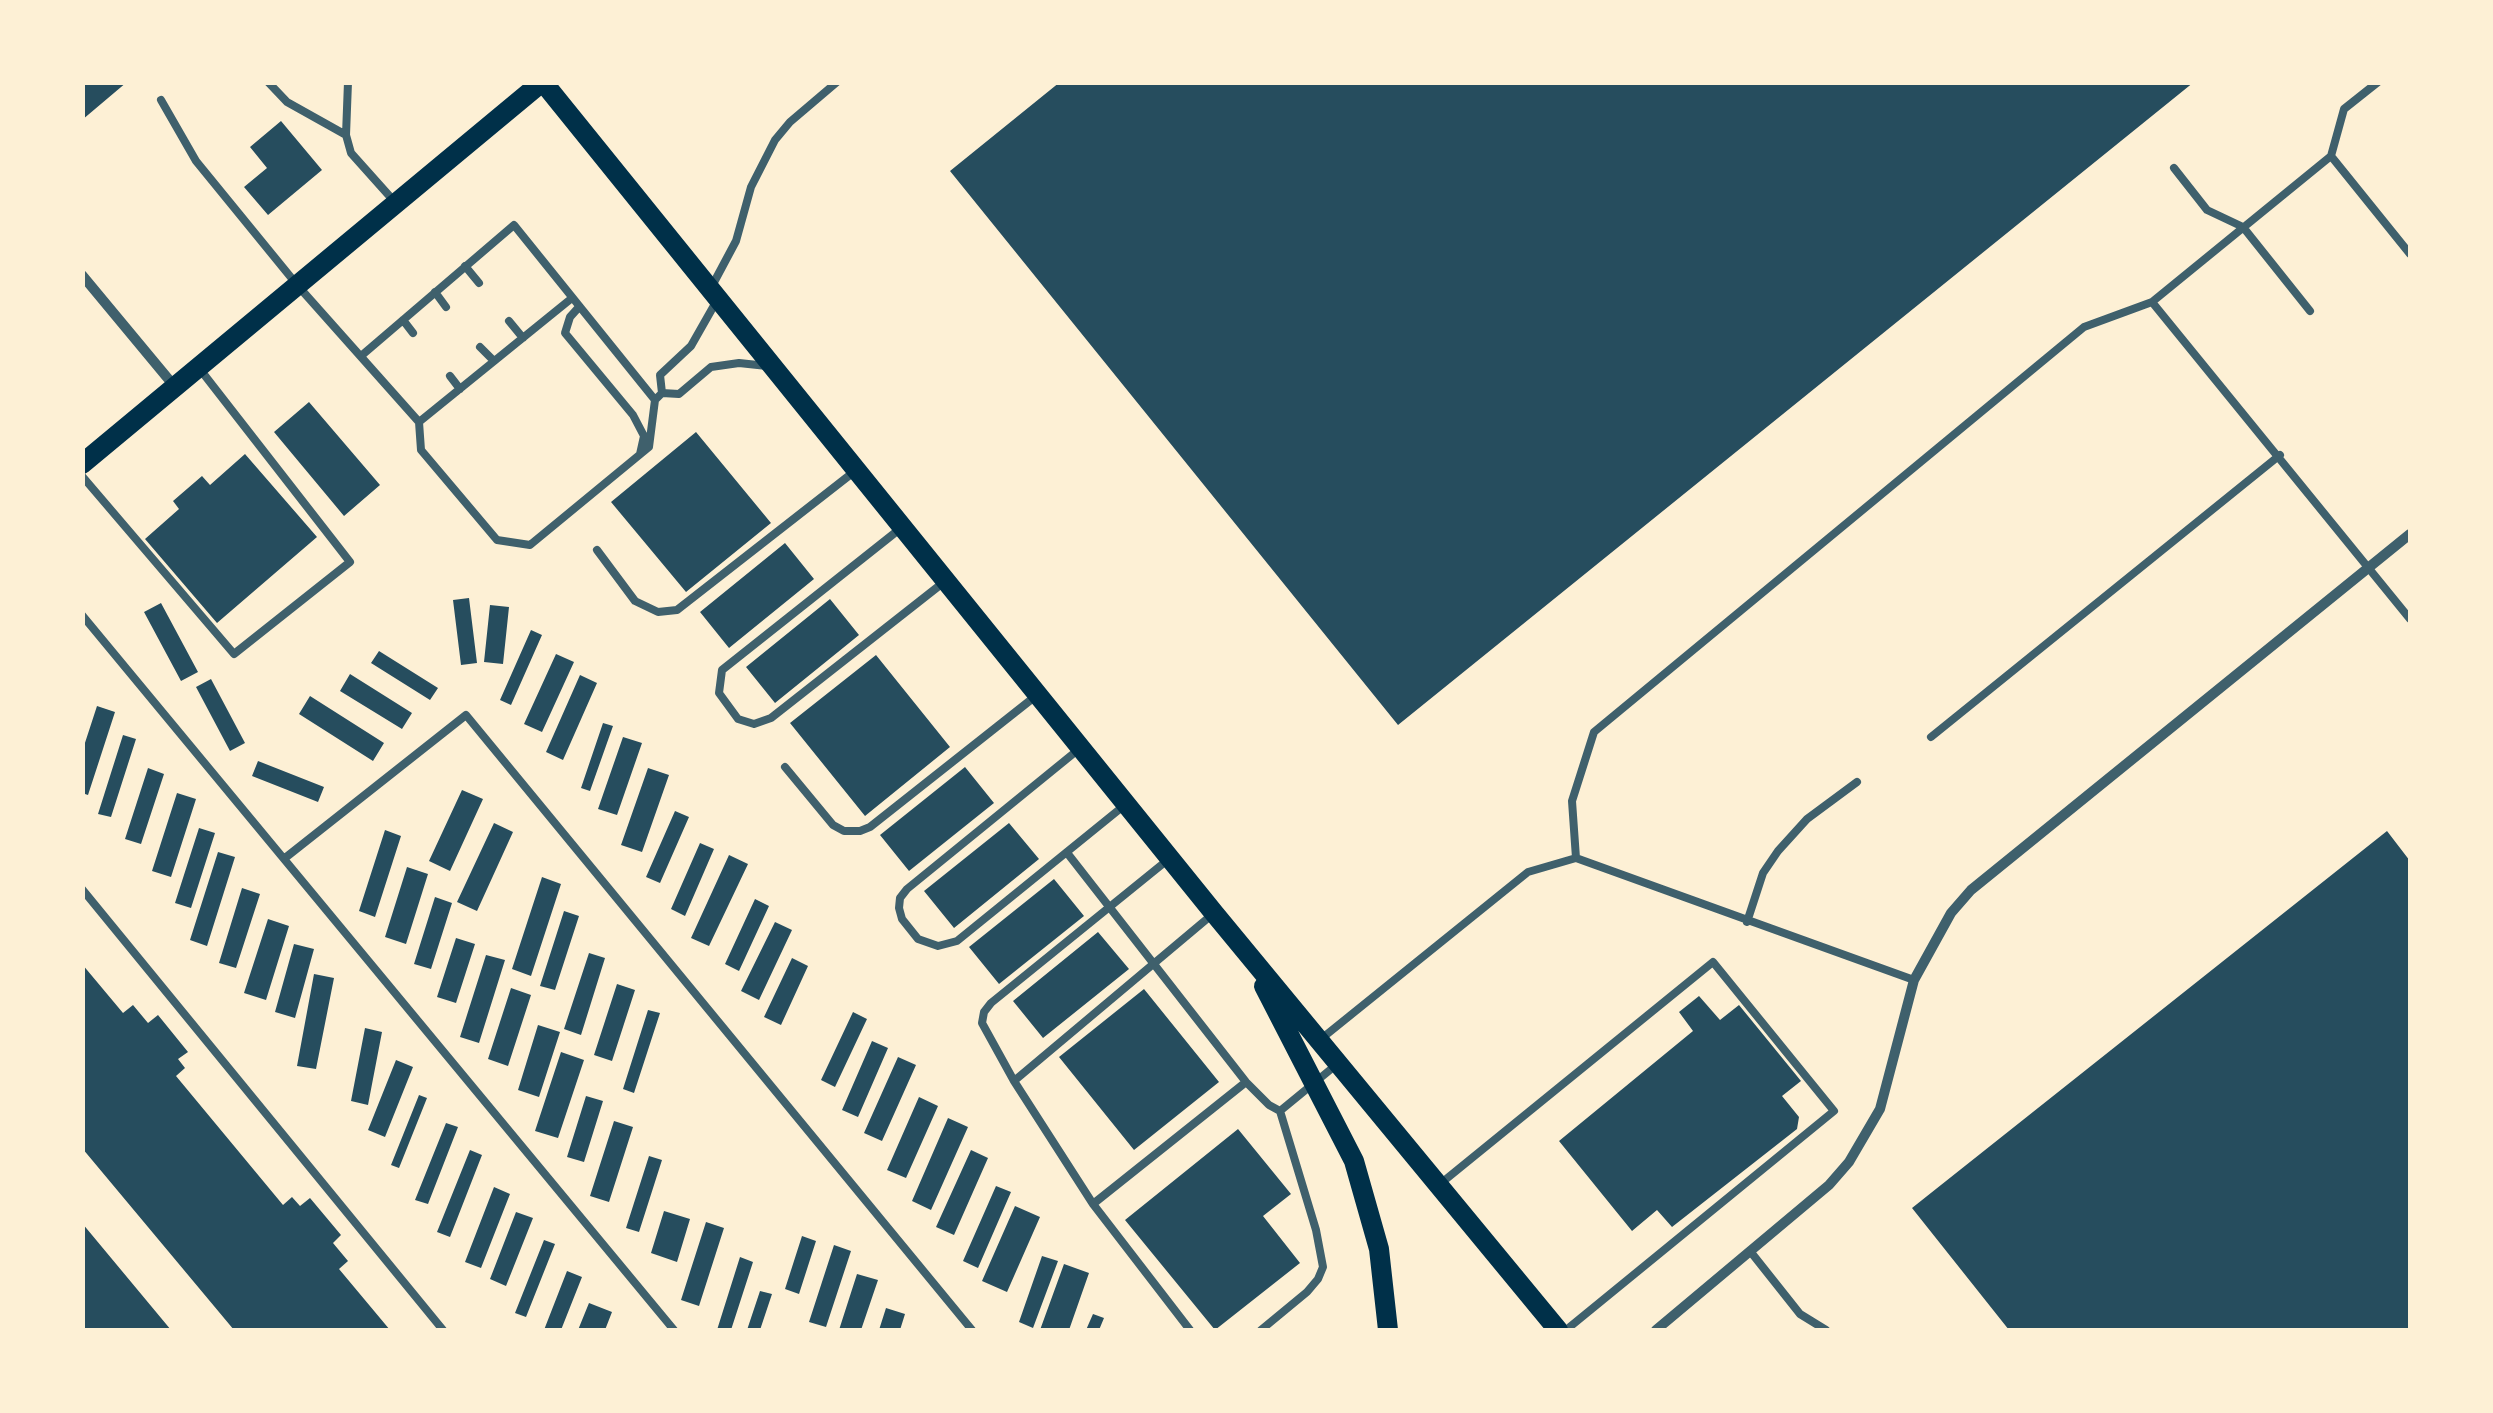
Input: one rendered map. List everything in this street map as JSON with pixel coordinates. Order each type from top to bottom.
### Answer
[{"type":"main road","points":[[82,464],[542,82],[1246,953],[1558,1330]]},
{"type":"main road","points":[[1246,953],[1345,1140],[1368,1204],[1383,1266],[1388,1330]]},
{"type":"street","points":[[82,275],[175,387]]},
{"type":"street","points":[[1656,1330],[1828,1185],[1864,1139],[1880,1108],[1914,980],[1951,913],[1990,873],[2410,534]]},
{"type":"lane","points":[[268,82],[286,102],[346,135]]},
{"type":"lane","points":[[348,82],[346,135],[351,153],[396,204]]},
{"type":"lane","points":[[161,100],[196,162],[298,286],[419,422],[421,450],[498,540],[530,545],[649,447],[660,376],[690,346],[712,313],[713,294],[736,241],[751,187],[775,140],[837,82]]},
{"type":"lane","points":[[1576,858],[1572,801],[1594,732],[2084,327],[2152,302],[2331,156],[2344,110],[2378,82]]},
{"type":"lane","points":[[2331,156],[2410,254]]},
{"type":"lane","points":[[2174,168],[2208,210],[2243,227],[2310,311]]},
{"type":"lane","points":[[361,356],[514,224],[580,308],[658,397]]},
{"type":"lane","points":[[465,266],[479,284]]},
{"type":"lane","points":[[435,292],[446,306]]},
{"type":"lane","points":[[419,422],[572,298]]},
{"type":"lane","points":[[2152,302],[2410,619]]},
{"type":"lane","points":[[580,308],[570,317],[565,333],[634,416],[644,436],[640,454]]},
{"type":"lane","points":[[403,320],[413,333]]},
{"type":"lane","points":[[509,321],[523,338]]},
{"type":"lane","points":[[480,347],[494,362]]},
{"type":"lane","points":[[658,397],[678,394],[711,367],[740,363],[771,366]]},
{"type":"lane","points":[[82,476],[234,654],[350,562],[199,368]]},
{"type":"lane","points":[[450,376],[460,389]]},
{"type":"lane","points":[[1930,737],[2280,455]]},
{"type":"lane","points":[[598,550],[635,601],[658,612],[676,610],[855,471]]},
{"type":"lane","points":[[901,528],[722,670],[718,693],[738,718],[754,724],[771,718],[944,581]]},
{"type":"lane","points":[[82,615],[674,1330]]},
{"type":"lane","points":[[786,767],[833,825],[844,831],[860,831],[1037,694]]},
{"type":"lane","points":[[284,858],[466,715],[972,1330]]},
{"type":"lane","points":[[1080,748],[906,888],[900,898],[902,919],[918,939],[928,946],[948,946],[1126,804]]},
{"type":"lane","points":[[1747,922],[1763,873],[1778,851],[1807,819],[1857,782]]},
{"type":"lane","points":[[1068,854],[1246,1082],[1280,1112],[1316,1230],[1322,1267],[1307,1292],[1261,1330]]},
{"type":"lane","points":[[1170,858],[984,1012],[982,1023],[1014,1082],[1094,1204],[1190,1330]]},
{"type":"lane","points":[[1320,1039],[1528,872],[1576,858],[1914,980]]},
{"type":"lane","points":[[82,889],[443,1330]]},
{"type":"lane","points":[[1014,1082],[1214,913]]},
{"type":"lane","points":[[1439,1185],[1713,962],[1834,1111],[1566,1330]]},
{"type":"lane","points":[[1280,1112],[1340,1062]]},
{"type":"lane","points":[[1094,1204],[1246,1082]]},
{"type":"lane","points":[[1750,1251],[1800,1314],[1826,1330]]},
{"type":"building","points":[[82,82],[127,82],[82,120]]},
{"type":"building","points":[[1060,82],[2194,82],[1398,725],[950,171]]},
{"type":"building","points":[[281,121],[322,170],[268,215],[244,187],[267,168],[250,147]]},
{"type":"building","points":[[309,402],[380,485],[344,516],[274,432]]},
{"type":"building","points":[[696,432],[771,523],[686,592],[611,502]]},
{"type":"building","points":[[245,454],[317,537],[217,623],[145,539],[179,509],[173,501],[202,476],[210,485]]},
{"type":"building","points":[[785,543],[814,579],[729,648],[700,612]]},
{"type":"building","points":[[469,598],[477,663],[461,665],[453,600]]},
{"type":"building","points":[[830,599],[859,635],[775,703],[746,667]]},
{"type":"building","points":[[161,603],[198,672],[181,681],[144,612]]},
{"type":"building","points":[[490,605],[509,607],[503,664],[484,662]]},
{"type":"building","points":[[531,630],[542,635],[511,705],[500,700]]},
{"type":"building","points":[[379,651],[438,688],[430,700],[371,663]]},
{"type":"building","points":[[556,654],[574,662],[542,732],[524,724]]},
{"type":"building","points":[[876,655],[950,747],[865,816],[790,723]]},
{"type":"building","points":[[350,674],[412,713],[402,729],[340,691]]},
{"type":"building","points":[[580,675],[597,683],[563,760],[546,752]]},
{"type":"building","points":[[211,679],[245,743],[230,751],[196,687]]},
{"type":"building","points":[[310,696],[384,743],[373,761],[299,714]]},
{"type":"building","points":[[97,706],[115,712],[88,795],[82,793],[82,752]]},
{"type":"building","points":[[603,723],[613,726],[590,791],[581,788]]},
{"type":"building","points":[[123,735],[136,739],[111,817],[98,814]]},
{"type":"building","points":[[623,737],[642,743],[617,815],[598,809]]},
{"type":"building","points":[[258,761],[324,787],[318,802],[252,776]]},
{"type":"building","points":[[965,767],[994,803],[909,871],[880,835]]},
{"type":"building","points":[[148,768],[164,774],[141,844],[125,839]]},
{"type":"building","points":[[648,768],[669,775],[642,852],[621,845]]},
{"type":"building","points":[[462,790],[483,799],[450,871],[429,861]]},
{"type":"building","points":[[177,793],[196,799],[171,877],[152,871]]},
{"type":"building","points":[[675,811],[689,817],[660,883],[646,877]]},
{"type":"building","points":[[494,823],[513,832],[477,911],[457,902]]},
{"type":"building","points":[[1009,823],[1039,859],[954,928],[924,891]]},
{"type":"building","points":[[199,828],[215,833],[191,908],[175,903]]},
{"type":"building","points":[[385,830],[401,836],[375,917],[359,911]]},
{"type":"building","points":[[2387,831],[2410,861],[2410,1330],[2009,1330],[1912,1208]]},
{"type":"building","points":[[700,843],[714,849],[685,916],[671,909]]},
{"type":"building","points":[[218,852],[235,857],[207,946],[190,940]]},
{"type":"building","points":[[729,855],[748,864],[709,946],[691,938]]},
{"type":"building","points":[[407,867],[428,874],[406,944],[385,937]]},
{"type":"building","points":[[542,877],[561,884],[531,976],[512,969]]},
{"type":"building","points":[[1054,879],[1084,916],[999,984],[969,947]]},
{"type":"building","points":[[242,888],[260,894],[236,968],[219,963]]},
{"type":"building","points":[[435,897],[452,903],[431,969],[414,964]]},
{"type":"building","points":[[755,899],[769,906],[739,971],[725,964]]},
{"type":"building","points":[[564,911],[579,916],[555,990],[540,986]]},
{"type":"building","points":[[268,919],[289,926],[266,1000],[244,993]]},
{"type":"building","points":[[775,922],[792,930],[759,1000],[741,991]]},
{"type":"building","points":[[1098,932],[1129,969],[1043,1038],[1013,1001]]},
{"type":"building","points":[[456,938],[475,944],[456,1003],[437,997]]},
{"type":"building","points":[[294,944],[314,949],[295,1018],[275,1012]]},
{"type":"building","points":[[589,953],[605,958],[581,1035],[564,1029]]},
{"type":"building","points":[[486,955],[505,960],[479,1043],[460,1037]]},
{"type":"building","points":[[792,958],[808,966],[781,1025],[764,1017]]},
{"type":"building","points":[[82,964],[123,1013],[133,1005],[148,1023],[158,1015],[188,1052],[178,1059],[185,1068],[176,1076],[283,1205],[292,1197],[300,1206],[310,1198],[341,1235],[333,1243],[348,1261],[339,1269],[390,1330],[234,1330],[82,1148]]},
{"type":"building","points":[[314,974],[334,978],[316,1069],[297,1066]]},
{"type":"building","points":[[617,984],[635,990],[612,1061],[594,1055]]},
{"type":"building","points":[[511,988],[531,995],[508,1066],[488,1059]]},
{"type":"building","points":[[1144,989],[1219,1082],[1134,1150],[1059,1057]]},
{"type":"building","points":[[1699,996],[1720,1020],[1739,1005],[1801,1081],[1782,1096],[1799,1117],[1797,1129],[1672,1227],[1657,1210],[1632,1231],[1559,1141],[1693,1031],[1679,1012]]},
{"type":"building","points":[[648,1010],[660,1013],[634,1093],[623,1089]]},
{"type":"building","points":[[853,1012],[867,1019],[835,1087],[821,1080]]},
{"type":"building","points":[[538,1025],[560,1032],[539,1097],[518,1090]]},
{"type":"building","points":[[365,1028],[382,1032],[368,1105],[351,1101]]},
{"type":"building","points":[[872,1041],[888,1048],[858,1117],[842,1110]]},
{"type":"building","points":[[561,1052],[584,1060],[558,1138],[535,1131]]},
{"type":"building","points":[[898,1057],[916,1065],[882,1141],[864,1133]]},
{"type":"building","points":[[396,1060],[413,1067],[385,1137],[368,1130]]},
{"type":"building","points":[[419,1095],[427,1098],[399,1168],[391,1165]]},
{"type":"building","points":[[586,1096],[603,1101],[584,1162],[567,1157]]},
{"type":"building","points":[[919,1097],[938,1106],[906,1178],[887,1170]]},
{"type":"building","points":[[948,1118],[968,1127],[931,1210],[912,1201]]},
{"type":"building","points":[[614,1121],[633,1127],[609,1202],[590,1196]]},
{"type":"building","points":[[446,1123],[458,1127],[428,1204],[415,1200]]},
{"type":"building","points":[[1238,1129],[1291,1194],[1263,1216],[1300,1263],[1215,1330],[1125,1220]]},
{"type":"building","points":[[470,1150],[482,1155],[450,1237],[437,1232]]},
{"type":"building","points":[[971,1150],[988,1158],[954,1235],[936,1227]]},
{"type":"building","points":[[649,1156],[662,1160],[639,1232],[626,1228]]},
{"type":"building","points":[[996,1186],[1011,1192],[978,1268],[963,1261]]},
{"type":"building","points":[[494,1187],[510,1194],[481,1268],[465,1262]]},
{"type":"building","points":[[1015,1206],[1040,1217],[1007,1292],[982,1281]]},
{"type":"building","points":[[664,1211],[690,1219],[677,1262],[651,1253]]},
{"type":"building","points":[[516,1212],[533,1218],[506,1286],[490,1279]]},
{"type":"building","points":[[706,1222],[724,1228],[699,1306],[681,1300]]},
{"type":"building","points":[[82,1223],[171,1330],[82,1330]]},
{"type":"building","points":[[802,1236],[816,1241],[799,1294],[785,1289]]},
{"type":"building","points":[[544,1240],[555,1244],[526,1317],[515,1313]]},
{"type":"building","points":[[834,1245],[851,1251],[826,1327],[809,1322]]},
{"type":"building","points":[[1042,1256],[1058,1261],[1033,1328],[1019,1322]]},
{"type":"building","points":[[740,1257],[753,1262],[731,1330],[717,1330]]},
{"type":"building","points":[[1064,1264],[1089,1273],[1069,1330],[1040,1330]]},
{"type":"building","points":[[567,1271],[582,1277],[561,1330],[544,1330]]},
{"type":"building","points":[[857,1274],[878,1280],[861,1330],[839,1330]]},
{"type":"building","points":[[760,1291],[772,1294],[760,1330],[747,1330]]},
{"type":"building","points":[[589,1303],[612,1312],[605,1330],[578,1330]]},
{"type":"building","points":[[886,1308],[905,1314],[900,1330],[879,1330]]},
{"type":"building","points":[[1093,1314],[1104,1318],[1099,1330],[1086,1330]]}]
